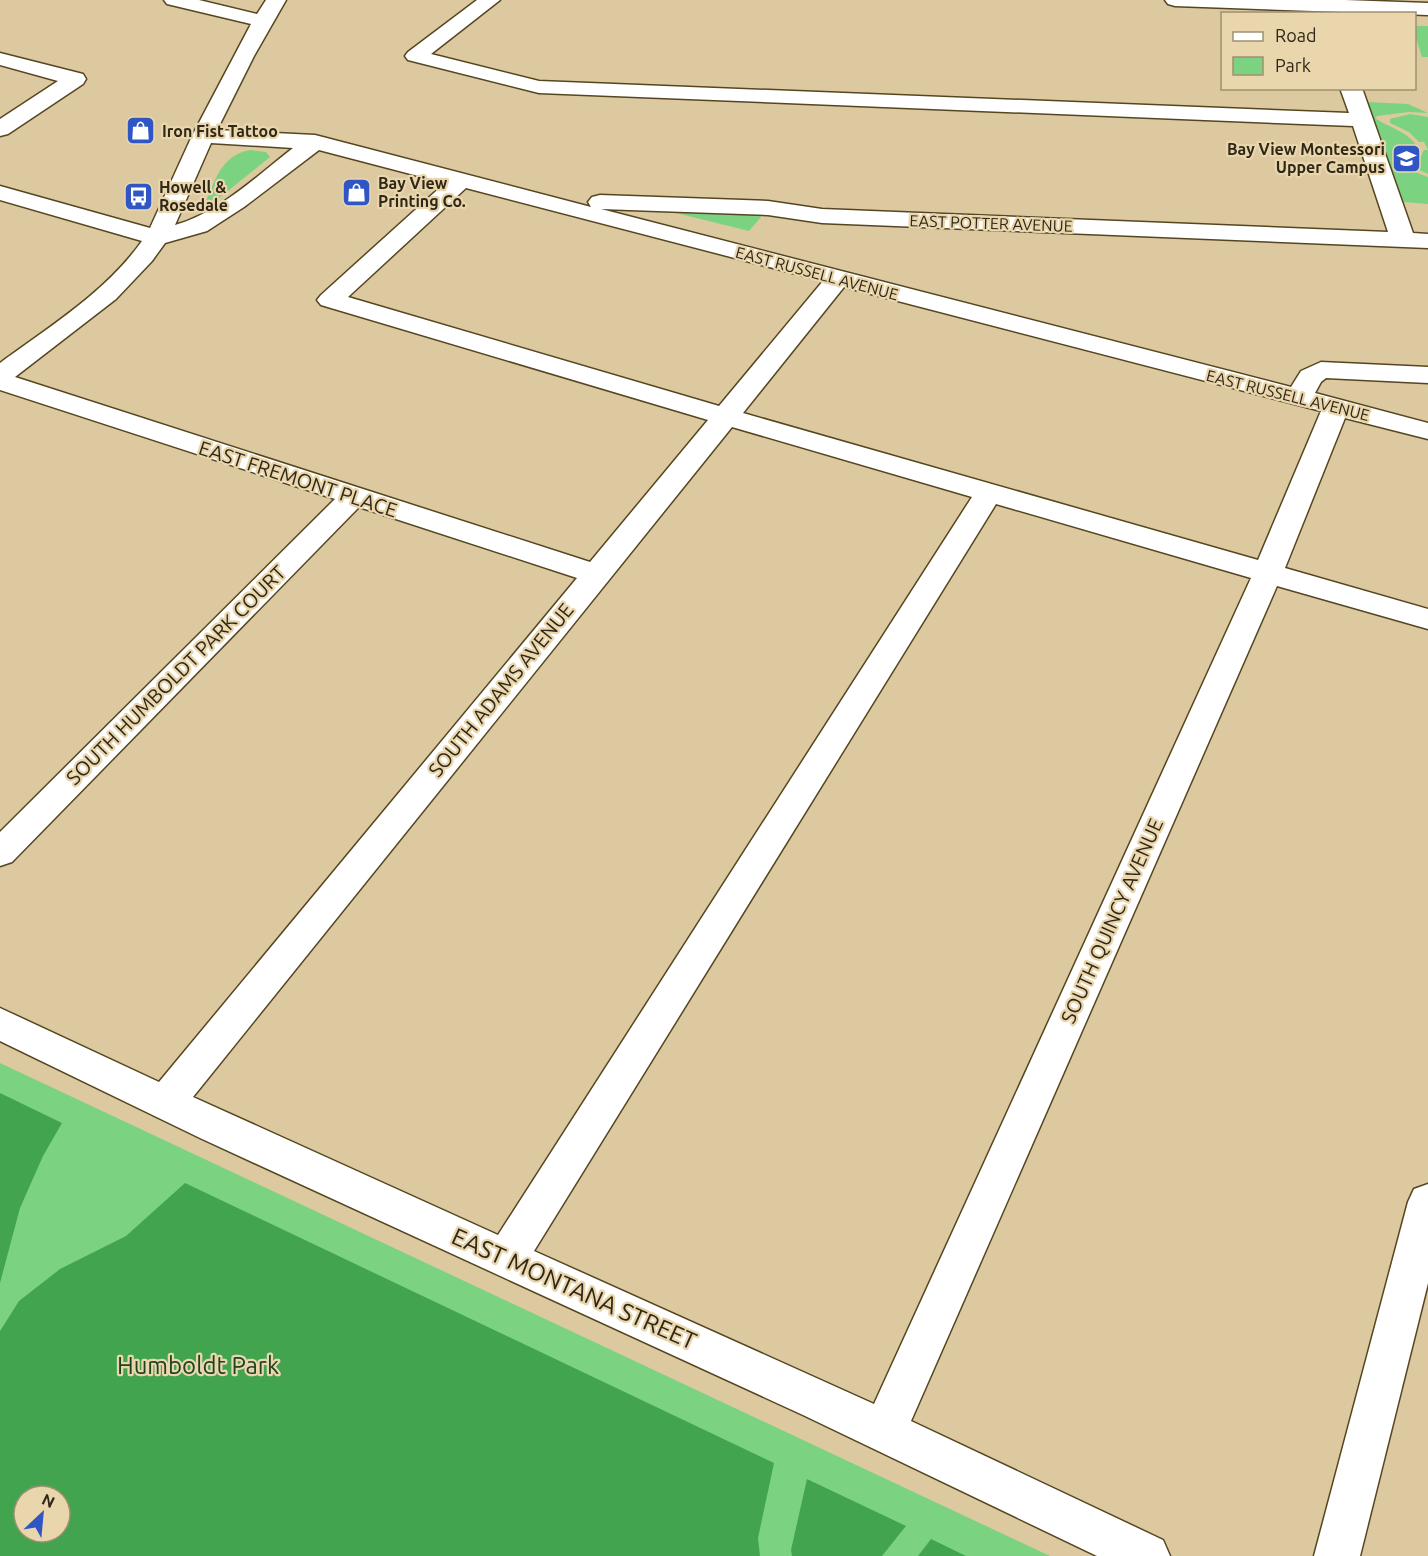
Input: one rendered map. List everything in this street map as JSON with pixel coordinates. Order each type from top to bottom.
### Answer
[{"type":"street","points":[[174,0],[262,21]]},
{"type":"street","points":[[0,376],[100,298],[133,267],[157,238],[203,136],[262,21],[276,0]]},
{"type":"street","points":[[490,0],[415,56],[539,87],[1361,120]]},
{"type":"street","points":[[1175,0],[1326,9],[1428,9]]},
{"type":"street","points":[[0,59],[75,79],[0,129]]},
{"type":"street","points":[[1352,90],[1403,240]]},
{"type":"street","name":"EAST RUSSELL AVENUE","points":[[203,136],[315,142],[1428,431]]},
{"type":"street","points":[[0,193],[157,238],[199,226],[236,202],[315,142]]},
{"type":"street","points":[[462,180],[330,300],[726,417],[1428,619]]},
{"type":"street","name":"EAST POTTER AVENUE","points":[[554,203],[617,202],[768,208],[822,216],[1428,241]]},
{"type":"street","points":[[768,260],[770,241],[778,234],[798,223],[822,216]]},
{"type":"street","name":"SOUTH ADAMS AVENUE","points":[[165,1103],[838,279]]},
{"type":"street","points":[[1299,398],[1310,376],[1321,370],[1428,375]]},
{"type":"street","name":"EAST FREMONT PLACE","points":[[0,381],[596,574]]},
{"type":"street","name":"SOUTH QUINCY AVENUE","points":[[884,1432],[1268,572],[1336,407]]},
{"type":"street","points":[[506,1258],[989,492]]},
{"type":"street","name":"SOUTH HUMBOLDT PARK COURT","points":[[0,853],[353,497]]},
{"type":"street","name":"EAST MONTANA STREET","points":[[0,1024],[165,1103],[884,1432],[1148,1556]]},
{"type":"street","points":[[1336,1556],[1428,1202]]},
{"type":"green space","points":[[1416,26],[1428,26],[1428,57],[1422,57],[1416,38]]},
{"type":"green space","points":[[1367,102],[1408,104],[1428,113],[1409,112],[1375,118],[1406,135],[1416,145],[1419,151],[1414,157],[1395,158],[1393,161],[1397,165],[1428,177],[1428,204],[1403,202]]},
{"type":"green space","points":[[1410,114],[1428,117],[1428,150],[1424,142],[1419,142],[1409,132],[1390,123],[1390,119]]},
{"type":"green space","points":[[251,150],[266,152],[270,157],[213,203],[205,204],[216,177],[226,163],[241,152]]},
{"type":"green space","points":[[1424,150],[1428,150],[1428,174],[1409,165],[1420,158]]},
{"type":"green space","points":[[668,211],[760,215],[761,217],[749,231]]},
{"type":"green space","name":"Humboldt Park","points":[[0,1063],[1050,1556],[0,1556]]},
{"type":"green space","points":[[0,1093],[62,1123],[43,1156],[20,1208],[0,1283]]},
{"type":"green space","name":"Humboldt Park","points":[[185,1183],[774,1463],[758,1538],[760,1556],[0,1556],[0,1331],[19,1301],[60,1269],[126,1236]]},
{"type":"green space","points":[[807,1479],[906,1526],[882,1556],[792,1556],[791,1550]]},
{"type":"green space","points":[[931,1539],[966,1556],[918,1556]]},
{"type":"place","name":"Iron Fist Tattoo","points":[[141,131]]},
{"type":"place","name":"Bay View Montessori Upper Campus","points":[[1406,158]]},
{"type":"place","name":"Bay View Printing Co.","points":[[357,192]]},
{"type":"place","name":"Howell & Rosedale","points":[[138,196]]}]
